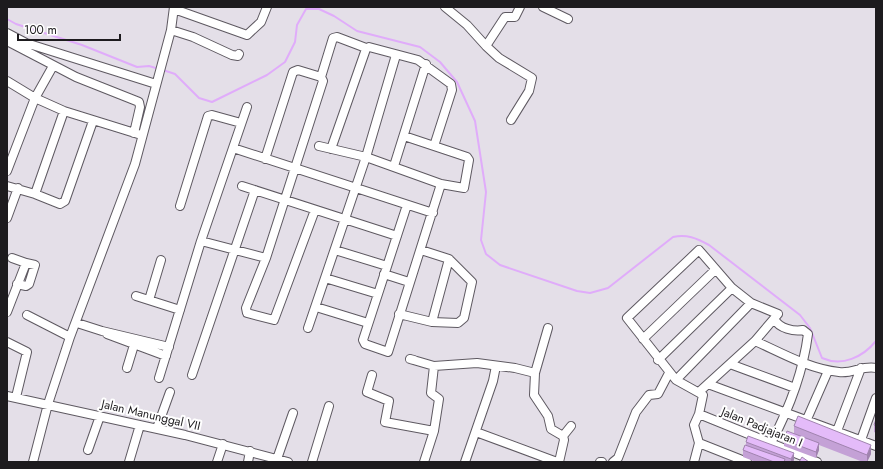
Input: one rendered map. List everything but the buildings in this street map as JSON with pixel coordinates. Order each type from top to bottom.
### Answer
[{"type":"street","points":[[33,462],[48,404],[70,337],[90,280],[123,198],[138,135],[160,73],[171,30],[174,8],[247,35],[262,22],[267,7]]},
{"type":"street","points":[[445,7],[467,25],[486,46],[500,58],[532,78],[529,91],[512,120]]},
{"type":"street","points":[[486,46],[504,18],[506,16],[515,17],[520,7]]},
{"type":"street","points":[[543,7],[568,18]]},
{"type":"street","points":[[171,30],[193,37],[232,55],[238,56],[239,54]]},
{"type":"street","points":[[7,33],[26,43],[156,84]]},
{"type":"street","points":[[315,210],[275,318],[272,320],[249,314],[245,311],[266,258],[285,201],[323,81],[321,77],[333,38],[337,37],[366,48],[371,47],[415,59],[426,64],[450,83],[452,88],[434,146]]},
{"type":"street","points":[[7,41],[53,66],[139,102],[138,135]]},
{"type":"street","points":[[331,149],[366,48]]},
{"type":"street","points":[[308,328],[366,157],[396,55]]},
{"type":"street","points":[[394,166],[426,64]]},
{"type":"street","points":[[7,171],[36,98],[53,66]]},
{"type":"street","points":[[265,158],[293,72],[298,70],[321,77]]},
{"type":"street","points":[[7,81],[36,98],[64,111],[138,135]]},
{"type":"street","points":[[158,378],[201,241],[247,107]]},
{"type":"street","points":[[35,194],[64,111]]},
{"type":"street","points":[[180,206],[208,116],[212,115],[241,123]]},
{"type":"street","points":[[7,186],[18,188],[60,204],[65,201],[93,121]]},
{"type":"street","points":[[319,146],[366,157],[441,184],[464,188],[468,159],[465,156],[404,136]]},
{"type":"street","points":[[233,148],[433,213]]},
{"type":"street","points":[[407,205],[363,342],[388,352],[409,282],[422,250],[441,184]]},
{"type":"street","points":[[242,186],[397,236]]},
{"type":"street","points":[[7,218],[18,188]]},
{"type":"street","points":[[192,375],[255,190]]},
{"type":"street","points":[[201,241],[234,251],[266,258]]},
{"type":"street","points":[[335,250],[387,266]]},
{"type":"street","points":[[399,314],[432,322],[458,323],[464,318],[472,284],[471,280],[449,259],[422,250]]},
{"type":"street","points":[[694,462],[699,443],[694,425],[699,414],[701,393],[708,384],[755,341],[775,320],[777,313],[751,303],[732,288],[698,250],[628,316],[627,319],[658,360],[676,380],[701,393]]},
{"type":"street","points":[[7,312],[17,284],[26,286],[30,284],[36,265],[12,258]]},
{"type":"street","points":[[432,322],[449,259]]},
{"type":"street","points":[[149,300],[161,260]]},
{"type":"street","points":[[643,339],[715,270]]},
{"type":"street","points":[[384,274],[409,282]]},
{"type":"street","points":[[326,278],[378,294]]},
{"type":"street","points":[[658,360],[732,288]]},
{"type":"street","points":[[136,296],[180,310]]},
{"type":"street","points":[[676,380],[751,303]]},
{"type":"street","points":[[316,307],[368,323]]},
{"type":"street","points":[[27,315],[70,337]]},
{"type":"street","points":[[771,443],[785,413],[804,363],[807,332],[803,330],[798,331],[789,329],[777,324],[775,320]]},
{"type":"street","points":[[76,323],[102,331],[169,346]]},
{"type":"street","points":[[548,328],[535,373],[534,395],[548,416],[551,429],[563,436]]},
{"type":"street","points":[[102,331],[111,337],[166,356]]},
{"type":"street","points":[[755,341],[804,363],[828,371],[846,372],[861,368],[876,368]]},
{"type":"street","points":[[7,342],[27,352],[11,396]]},
{"type":"street","points":[[127,368],[134,345]]},
{"type":"street","points":[[414,360],[410,359],[434,366],[456,363],[515,368],[535,373]]},
{"type":"street","points":[[730,364],[795,388]]},
{"type":"street","points":[[424,462],[434,431],[439,399],[431,393],[434,366]]},
{"type":"street","points":[[465,462],[493,381],[496,366]]},
{"type":"street","points":[[837,431],[861,368]]},
{"type":"street","points":[[807,419],[828,371]]},
{"type":"street","points":[[613,462],[618,458],[637,410],[649,395],[658,394],[669,373]]},
{"type":"street","points":[[372,375],[367,392],[389,401],[385,422],[434,431]]},
{"type":"street","points":[[708,384],[785,413],[807,419],[876,446]]},
{"type":"street","points":[[157,428],[170,392]]},
{"type":"street","name":"Jalan Manunggal VII","points":[[11,396],[157,428],[223,444],[283,461]]},
{"type":"street","points":[[861,440],[876,398]]},
{"type":"street","points":[[312,462],[329,406]]},
{"type":"street","points":[[283,461],[293,413]]},
{"type":"street","name":"Jalan Padjajaran I","points":[[699,414],[771,443],[800,459],[817,462]]},
{"type":"street","points":[[88,450],[100,416]]},
{"type":"street","points":[[130,462],[140,425]]},
{"type":"street","points":[[476,432],[558,462],[564,440],[563,436],[571,426]]},
{"type":"street","points":[[699,443],[747,462]]},
{"type":"street","points":[[217,462],[223,444]]},
{"type":"street","points":[[248,462],[250,452]]},
{"type":"waterway","points":[[163,70],[175,74],[199,98],[212,102],[267,75],[285,62],[295,42],[297,25],[306,9],[319,9],[334,16],[357,31],[420,47],[440,62],[457,82],[475,121],[486,192],[481,240],[486,254],[500,265],[577,291],[590,293],[608,288],[673,237],[687,236],[709,245],[800,315],[810,328],[822,358],[830,361],[844,361],[852,359],[865,352],[876,341]]},
{"type":"waterway","points":[[7,19],[16,24],[82,45],[137,67],[149,66],[159,69]]}]
